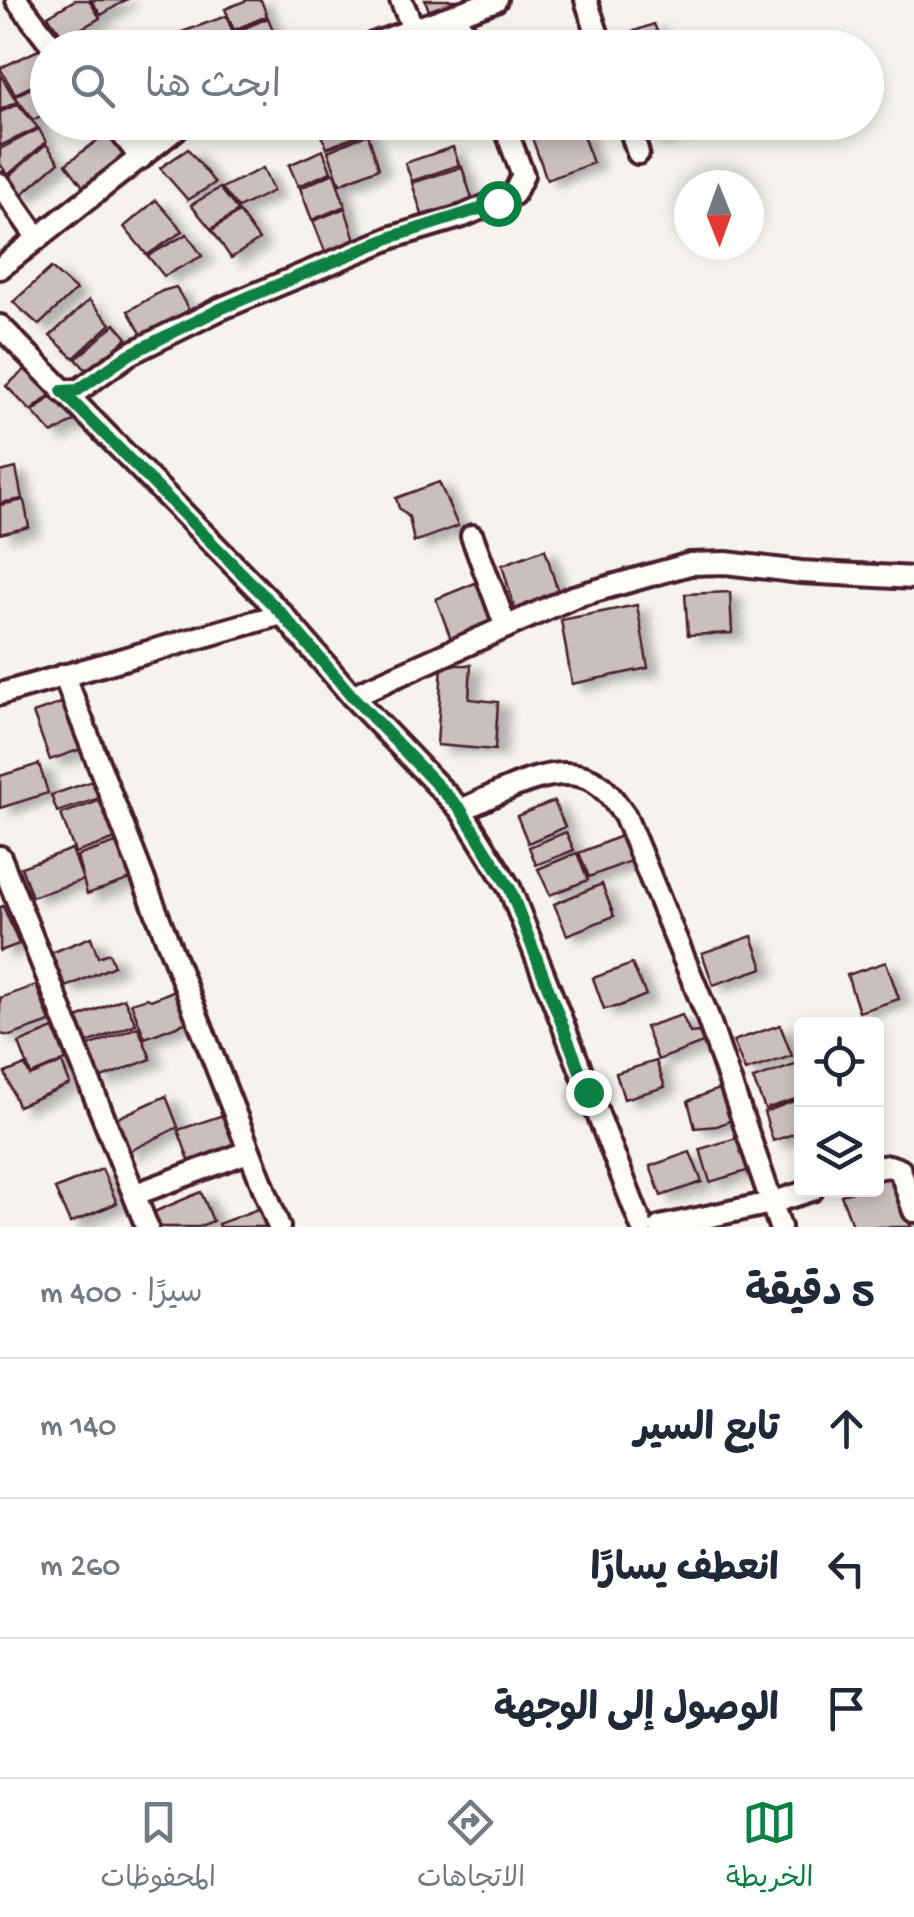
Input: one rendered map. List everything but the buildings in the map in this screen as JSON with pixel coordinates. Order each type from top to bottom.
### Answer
[{"type":"street","points":[[17,0],[40,30]]},
{"type":"street","points":[[401,0],[412,28]]},
{"type":"street","points":[[407,30],[496,0]]},
{"type":"street","points":[[586,0],[596,30]]},
{"type":"street","points":[[443,20],[458,23],[462,30]]},
{"type":"street","points":[[128,140],[142,158]]},
{"type":"street","points":[[0,268],[164,140]]},
{"type":"street","points":[[62,391],[78,390],[130,354],[220,309],[392,237],[463,216],[514,194],[523,174],[510,140]]},
{"type":"street","points":[[634,140],[638,153]]},
{"type":"street","points":[[0,184],[37,238]]},
{"type":"street","points":[[0,326],[282,614],[352,696],[461,810],[510,889],[642,1227]]},
{"type":"street","points":[[472,536],[506,627]]},
{"type":"street","points":[[352,696],[573,597],[690,564],[726,563],[800,572],[914,578]]},
{"type":"street","points":[[0,694],[282,614]]},
{"type":"street","points":[[64,675],[279,1227]]},
{"type":"street","points":[[461,810],[550,776],[572,774],[593,780],[610,796],[625,816],[706,1012],[780,1227]]},
{"type":"street","points":[[0,858],[147,1227]]},
{"type":"street","points":[[136,1194],[248,1152]]},
{"type":"street","points":[[884,1167],[900,1170],[914,1211]]},
{"type":"street","points":[[660,1227],[794,1196]]},
{"type":"route","points":[[498,203],[392,237],[220,309],[130,354],[78,390],[62,391],[282,614],[352,696],[461,810],[510,889],[588,1092]]}]
